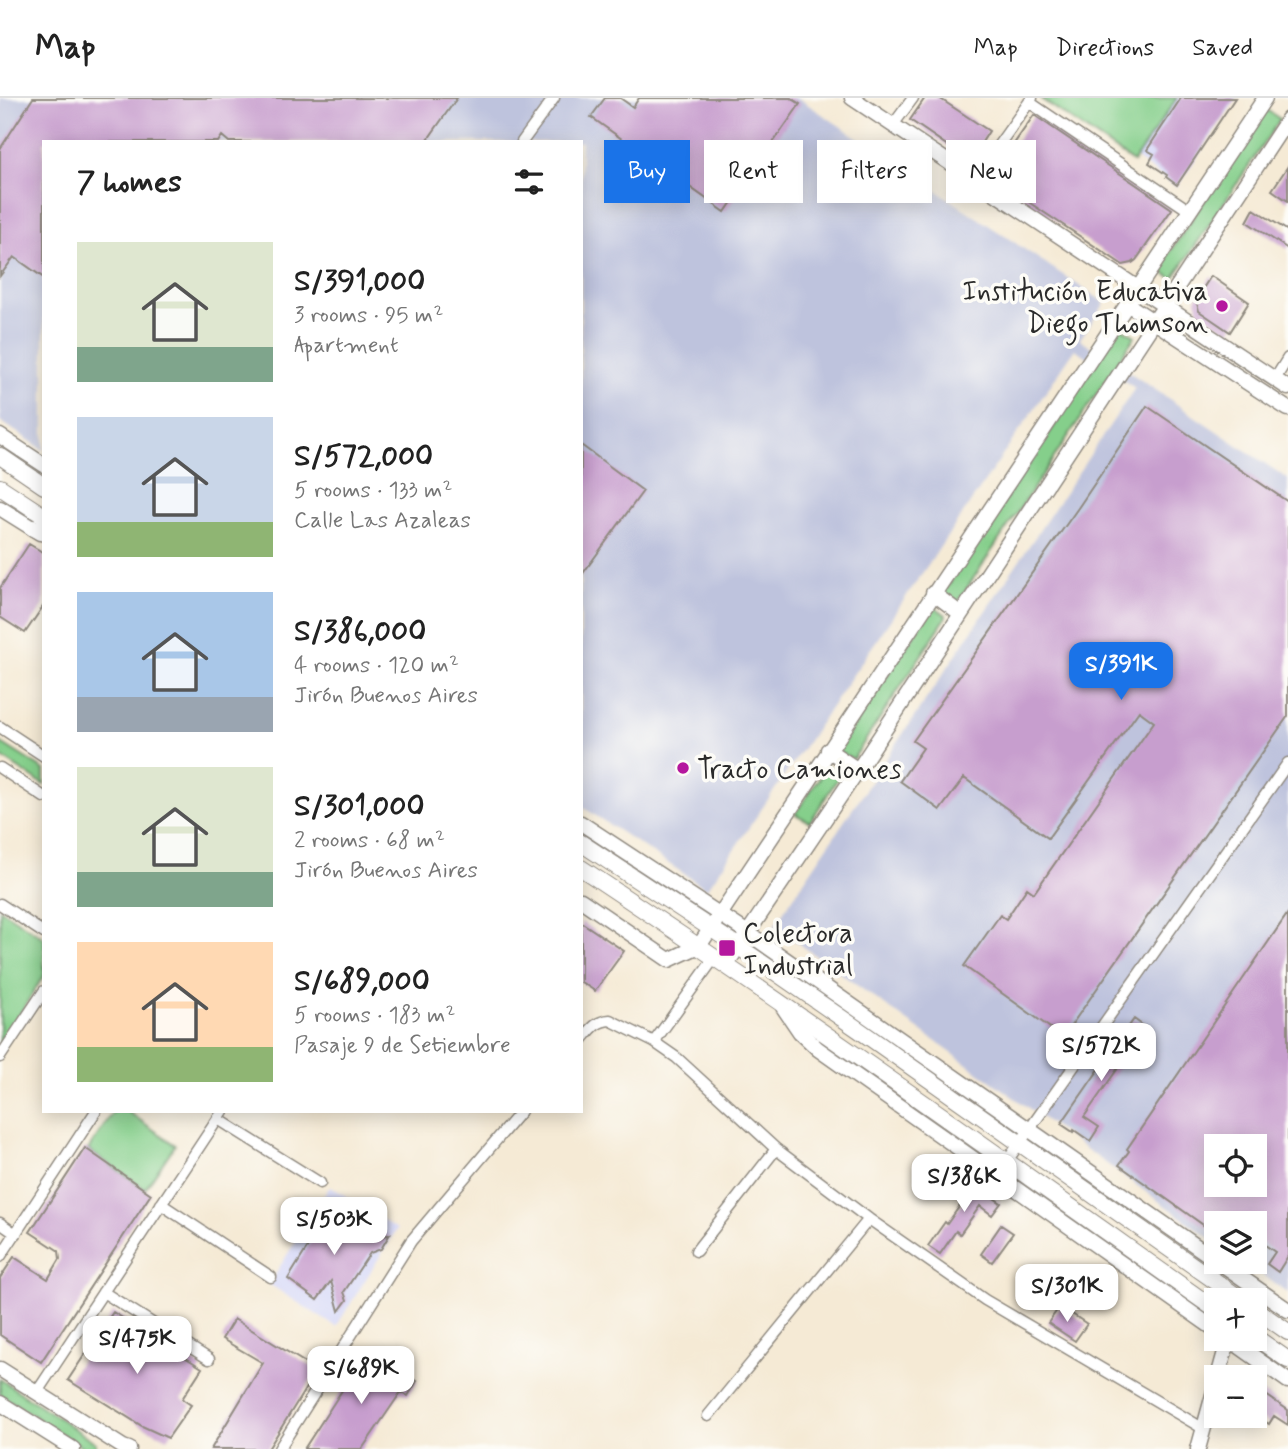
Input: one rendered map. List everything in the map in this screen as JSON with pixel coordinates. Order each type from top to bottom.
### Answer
[{"type":"main road","points":[[852,98],[946,161]]},
{"type":"main road","points":[[583,902],[669,960],[699,946],[1265,98]]},
{"type":"main road","points":[[721,961],[743,940],[858,770],[1288,119]]},
{"type":"main road","points":[[1009,203],[1288,388]]},
{"type":"main road","points":[[1127,304],[1288,409]]},
{"type":"main road","points":[[0,436],[42,464]]},
{"type":"main road","points":[[0,456],[42,485]]},
{"type":"main road","points":[[0,487],[41,528]]},
{"type":"main road","points":[[0,508],[41,528]]},
{"type":"main road","points":[[933,593],[961,614]]},
{"type":"main road","points":[[828,750],[858,770]]},
{"type":"main road","points":[[583,824],[716,922],[1025,1137],[1226,1288]]},
{"type":"main road","points":[[583,847],[716,922]]},
{"type":"main road","points":[[583,869],[721,961],[1204,1301]]},
{"type":"main road","points":[[780,1003],[800,1032],[818,1049],[1204,1322]]},
{"type":"main road","points":[[1025,1137],[1204,1252]]},
{"type":"main road","points":[[1237,1274],[1288,1310]]},
{"type":"main road","points":[[1267,1317],[1288,1332]]},
{"type":"main road","points":[[1267,1345],[1288,1360]]},
{"type":"main road","points":[[1246,1351],[1288,1381]]},
{"type":"main road","points":[[0,1369],[124,1448]]},
{"type":"main road","points":[[0,1403],[73,1449]]},
{"type":"main road","points":[[1198,1449],[1204,1429]]},
{"type":"street","points":[[523,140],[554,98]]},
{"type":"street","points":[[893,125],[913,98]]},
{"type":"street","points":[[1002,140],[1031,100],[1190,211]]},
{"type":"street","points":[[1275,379],[1288,358]]},
{"type":"street","points":[[0,727],[42,755]]},
{"type":"street","points":[[1007,1161],[1288,763]]},
{"type":"street","points":[[0,768],[42,796]]},
{"type":"street","points":[[0,904],[42,932]]},
{"type":"street","points":[[654,1042],[721,961]]},
{"type":"street","points":[[0,1057],[42,994]]},
{"type":"street","points":[[583,1039],[602,1020],[610,1020],[654,1042],[677,1058],[776,1149],[869,1219],[1004,1313],[1204,1429]]},
{"type":"street","points":[[0,1257],[95,1113]]},
{"type":"street","points":[[279,1449],[411,1241],[519,1113]]},
{"type":"street","points":[[37,1392],[220,1115],[320,1183]]},
{"type":"street","points":[[696,1251],[776,1149]]},
{"type":"street","points":[[161,1204],[271,1277]]},
{"type":"street","points":[[708,1416],[869,1219]]},
{"type":"street","points":[[0,1223],[16,1234]]},
{"type":"street","points":[[103,1292],[209,1359]]},
{"type":"shaded area","points":[[0,98],[798,98],[861,140],[817,140],[817,203],[932,203],[932,187],[946,197],[946,203],[955,203],[1105,303],[1080,339],[1288,479],[1288,1293],[1261,1274],[1267,1274],[1267,1211],[1204,1211],[1204,1233],[774,926],[1135,388],[1075,349],[707,889],[583,807],[583,140],[42,140],[42,449],[0,421]]},
{"type":"shaded area","points":[[1177,98],[1237,98],[1177,187],[1136,159]]},
{"type":"shaded area","points":[[330,1186],[397,1229],[336,1327],[269,1284]]},
{"type":"green space","points":[[1042,98],[1177,98],[1133,162]]},
{"type":"green space","points":[[1265,109],[1280,119],[1173,279],[1159,269]]},
{"type":"green space","points":[[1120,327],[1135,336],[957,603],[941,596]]},
{"type":"green space","points":[[935,607],[946,615],[945,619],[853,759],[837,752],[932,608]]},
{"type":"green space","points":[[0,742],[42,769],[42,784],[0,756]]},
{"type":"green space","points":[[829,767],[840,774],[810,822],[795,814]]},
{"type":"green space","points":[[0,909],[42,937],[42,978],[0,1046]]},
{"type":"green space","points":[[113,1113],[130,1113],[175,1145],[145,1189],[88,1150]]},
{"type":"green space","points":[[0,1379],[96,1443],[95,1449],[85,1449],[0,1394]]},
{"type":"building","points":[[33,98],[457,98],[427,140],[227,140],[222,136],[219,140],[42,140],[42,277],[14,257],[0,276],[0,149]]},
{"type":"building","points":[[605,98],[620,98],[633,107],[639,98],[791,98],[800,104],[775,140],[704,140],[704,197],[690,187],[690,140],[623,140],[591,117]]},
{"type":"building","points":[[925,98],[939,98],[989,131],[983,140],[946,140],[946,145],[910,120]]},
{"type":"building","points":[[1181,98],[1235,98],[1177,185],[1149,163],[1154,154],[1147,150]]},
{"type":"building","points":[[1034,115],[1172,209],[1136,260],[1123,265],[1030,203],[1036,203],[1036,140],[1017,140]]},
{"type":"building","points":[[1288,166],[1288,201],[1272,190]]},
{"type":"building","points":[[712,203],[731,203],[725,212]]},
{"type":"building","points":[[1254,209],[1288,231],[1288,249],[1247,222]]},
{"type":"building","name":"Institución Educativa Diego Thomson","points":[[1211,276],[1249,302],[1230,332],[1199,311],[1196,299]]},
{"type":"building","points":[[1147,406],[1288,502],[1288,716],[1063,1037],[964,966],[1000,915],[1006,919],[1027,888],[1034,893],[1154,722],[1139,711],[1048,838],[964,778],[940,810],[900,781],[923,748],[913,741]]},
{"type":"building","points":[[583,446],[643,491],[583,573]]},
{"type":"building","points":[[29,544],[42,552],[42,608],[25,633],[0,617],[0,588]]},
{"type":"building","points":[[1288,913],[1288,1256],[1278,1272],[1267,1264],[1275,1252],[1267,1246],[1267,1211],[1204,1211],[1204,1225],[1119,1165],[1129,1151],[1127,1149]]},
{"type":"building","points":[[583,923],[624,951],[595,991],[583,983]]},
{"type":"building","points":[[1134,1019],[1146,1028],[1084,1117],[1099,1127],[1090,1141],[1061,1124]]},
{"type":"building","points":[[85,1148],[151,1194],[41,1362],[0,1335],[0,1278],[14,1257],[48,1279],[60,1259],[59,1251],[30,1232]]},
{"type":"building","points":[[965,1178],[1001,1203],[992,1215],[980,1206],[960,1234],[956,1231],[940,1254],[928,1246],[966,1197],[956,1190]]},
{"type":"building","points":[[332,1208],[375,1239],[390,1234],[381,1249],[370,1253],[344,1292],[347,1300],[339,1311],[331,1281],[317,1300],[288,1279]]},
{"type":"building","points":[[1001,1225],[1013,1233],[992,1262],[981,1254]]},
{"type":"building","points":[[1060,1306],[1087,1324],[1075,1341],[1048,1323]]},
{"type":"building","points":[[113,1312],[202,1368],[182,1399],[191,1405],[168,1438],[142,1426],[68,1380]]},
{"type":"building","points":[[234,1319],[317,1370],[268,1449],[211,1449],[263,1363],[222,1339]]},
{"type":"building","points":[[370,1352],[417,1381],[408,1396],[401,1392],[362,1449],[304,1449],[354,1372],[356,1374]]},
{"type":"building","points":[[1267,1396],[1288,1410],[1288,1425],[1274,1416],[1269,1424]]},
{"type":"place","name":"Institución Educativa Diego Thomson","points":[[1222,306]]},
{"type":"place","name":"Tracto Camiones","points":[[683,768]]},
{"type":"place","name":"Colectora Industrial","points":[[727,948]]}]
